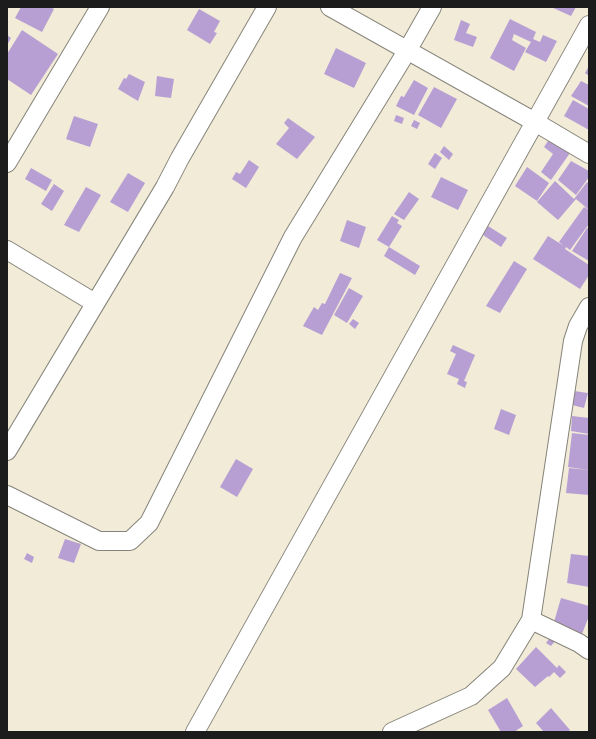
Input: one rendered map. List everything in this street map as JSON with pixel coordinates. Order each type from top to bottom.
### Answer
[{"type":"street","points":[[7,163],[100,7]]},
{"type":"street","points":[[7,451],[165,187],[180,158],[267,7]]},
{"type":"street","points":[[330,7],[589,154]]},
{"type":"street","points":[[7,495],[99,541],[130,541],[149,523],[294,237],[407,51],[432,7]]},
{"type":"street","points":[[195,732],[589,25]]},
{"type":"street","points":[[7,250],[95,303]]},
{"type":"street","points":[[392,732],[470,696],[502,668],[531,620],[573,341],[578,326],[589,307]]},
{"type":"street","points":[[531,620],[579,643],[589,650]]},
{"type":"building","points":[[21,7],[50,7],[54,9],[42,32],[15,18]]},
{"type":"building","points":[[551,7],[576,7],[571,16]]},
{"type":"building","points":[[199,9],[220,21],[214,32],[217,33],[210,44],[187,30]]},
{"type":"building","points":[[510,19],[536,32],[533,39],[540,42],[543,35],[557,41],[546,62],[525,52],[531,42],[514,34],[512,40],[526,48],[514,71],[490,58]]},
{"type":"building","points":[[461,20],[470,24],[466,33],[477,37],[473,47],[454,40]]},
{"type":"building","points":[[22,30],[58,54],[31,95],[7,79],[7,54]]},
{"type":"building","points":[[7,35],[11,38],[7,45]]},
{"type":"building","points":[[336,48],[366,63],[354,88],[324,74]]},
{"type":"building","points":[[589,66],[589,76],[585,73]]},
{"type":"building","points":[[129,74],[145,82],[138,101],[118,89],[124,78],[126,79]]},
{"type":"building","points":[[157,76],[174,79],[171,98],[155,96]]},
{"type":"building","points":[[414,80],[428,88],[414,115],[396,106],[401,96],[404,97]]},
{"type":"building","points":[[581,81],[589,85],[589,106],[571,96]]},
{"type":"building","points":[[434,87],[457,99],[441,128],[418,115]]},
{"type":"building","points":[[573,100],[589,109],[589,130],[564,116]]},
{"type":"building","points":[[396,115],[404,118],[402,124],[394,121]]},
{"type":"building","points":[[74,116],[98,124],[90,147],[66,139]]},
{"type":"building","points":[[288,118],[315,137],[297,159],[276,144],[289,128],[284,123]]},
{"type":"building","points":[[414,120],[420,123],[417,129],[411,126]]},
{"type":"building","points":[[550,138],[570,153],[551,180],[541,172],[553,154],[544,147]]},
{"type":"building","points":[[444,146],[453,154],[449,160],[440,152]]},
{"type":"building","points":[[435,153],[442,158],[435,169],[428,164]]},
{"type":"building","points":[[249,160],[259,167],[246,188],[232,179],[236,172],[240,174]]},
{"type":"building","points":[[571,161],[589,171],[589,177],[576,195],[558,180]]},
{"type":"building","points":[[527,167],[549,183],[537,201],[515,186]]},
{"type":"building","points":[[31,168],[52,180],[46,191],[25,179]]},
{"type":"building","points":[[128,173],[145,183],[128,212],[110,202]]},
{"type":"building","points":[[441,177],[468,190],[458,210],[431,197]]},
{"type":"building","points":[[555,181],[574,199],[587,182],[589,184],[589,210],[576,199],[558,220],[537,202]]},
{"type":"building","points":[[54,184],[64,191],[52,211],[41,204]]},
{"type":"building","points":[[86,187],[101,195],[79,232],[64,225]]},
{"type":"building","points":[[409,192],[419,199],[404,220],[394,214]]},
{"type":"building","points":[[584,207],[589,210],[589,224],[570,250],[566,247],[565,249],[589,265],[589,275],[580,289],[533,259],[548,236],[564,246],[559,242]]},
{"type":"building","points":[[392,216],[399,220],[397,223],[402,226],[389,247],[377,240]]},
{"type":"building","points":[[347,220],[366,227],[359,248],[340,241]]},
{"type":"building","points":[[488,226],[507,238],[501,247],[483,235]]},
{"type":"building","points":[[587,228],[589,229],[589,261],[572,251]]},
{"type":"building","points":[[389,247],[420,266],[415,275],[384,256]]},
{"type":"building","points":[[514,261],[527,269],[500,313],[486,306]]},
{"type":"building","points":[[340,273],[352,278],[322,335],[303,326],[314,307],[318,310],[322,303],[325,304]]},
{"type":"building","points":[[349,288],[363,296],[347,323],[334,315]]},
{"type":"building","points":[[353,319],[359,323],[355,329],[349,324]]},
{"type":"building","points":[[453,345],[475,355],[464,381],[467,382],[465,388],[457,384],[459,379],[447,374],[456,354],[450,351]]},
{"type":"building","points":[[574,391],[588,393],[584,408],[572,405]]},
{"type":"building","points":[[501,409],[516,415],[509,435],[494,429]]},
{"type":"building","points":[[572,416],[589,418],[589,434],[571,431]]},
{"type":"building","points":[[572,433],[589,435],[589,470],[568,467]]},
{"type":"building","points":[[236,459],[253,469],[237,497],[220,487]]},
{"type":"building","points":[[569,468],[589,470],[589,495],[566,493]]},
{"type":"building","points":[[65,539],[81,544],[74,563],[58,558]]},
{"type":"building","points":[[27,553],[34,557],[32,563],[24,559]]},
{"type":"building","points":[[571,554],[589,556],[589,587],[567,583]]},
{"type":"building","points":[[561,598],[589,606],[589,616],[582,634],[554,622]]},
{"type":"building","points":[[551,636],[556,640],[551,646],[546,643]]},
{"type":"building","points":[[536,647],[557,668],[559,665],[566,672],[560,678],[554,672],[535,687],[516,669]]},
{"type":"building","points":[[507,698],[523,726],[514,732],[501,732],[488,710]]},
{"type":"building","points":[[551,708],[570,730],[568,732],[544,732],[536,723]]}]
